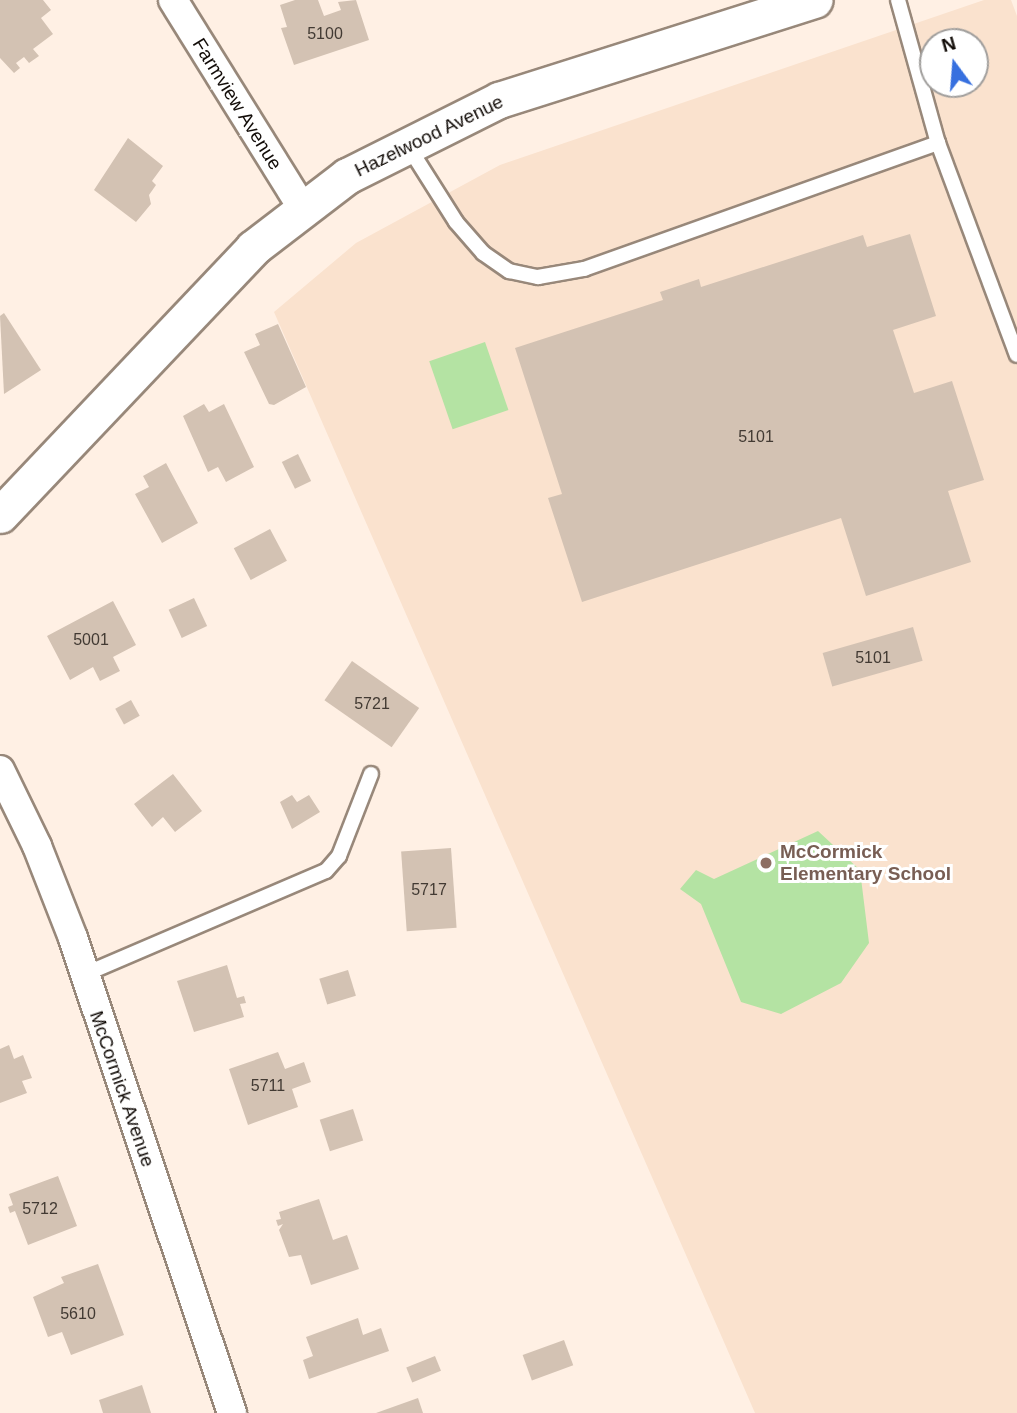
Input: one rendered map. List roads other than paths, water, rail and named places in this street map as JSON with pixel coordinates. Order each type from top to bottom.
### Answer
[{"type":"street","name":"Farmview Avenue","points":[[173,0],[302,207]]},
{"type":"street","name":"Hazelwood Avenue","points":[[0,515],[219,283],[302,207],[406,143],[548,83],[815,0]]},
{"type":"street","name":"McCormick Avenue","points":[[0,770],[37,846],[232,1413]]},
{"type":"lane","points":[[898,0],[938,143],[1017,355]]},
{"type":"lane","points":[[406,143],[456,222],[482,253],[509,271],[538,278],[584,269],[938,143]]},
{"type":"lane","points":[[83,975],[326,871],[339,856],[371,774]]},
{"type":"place","name":"McCormick Elementary School","points":[[766,863]]}]
